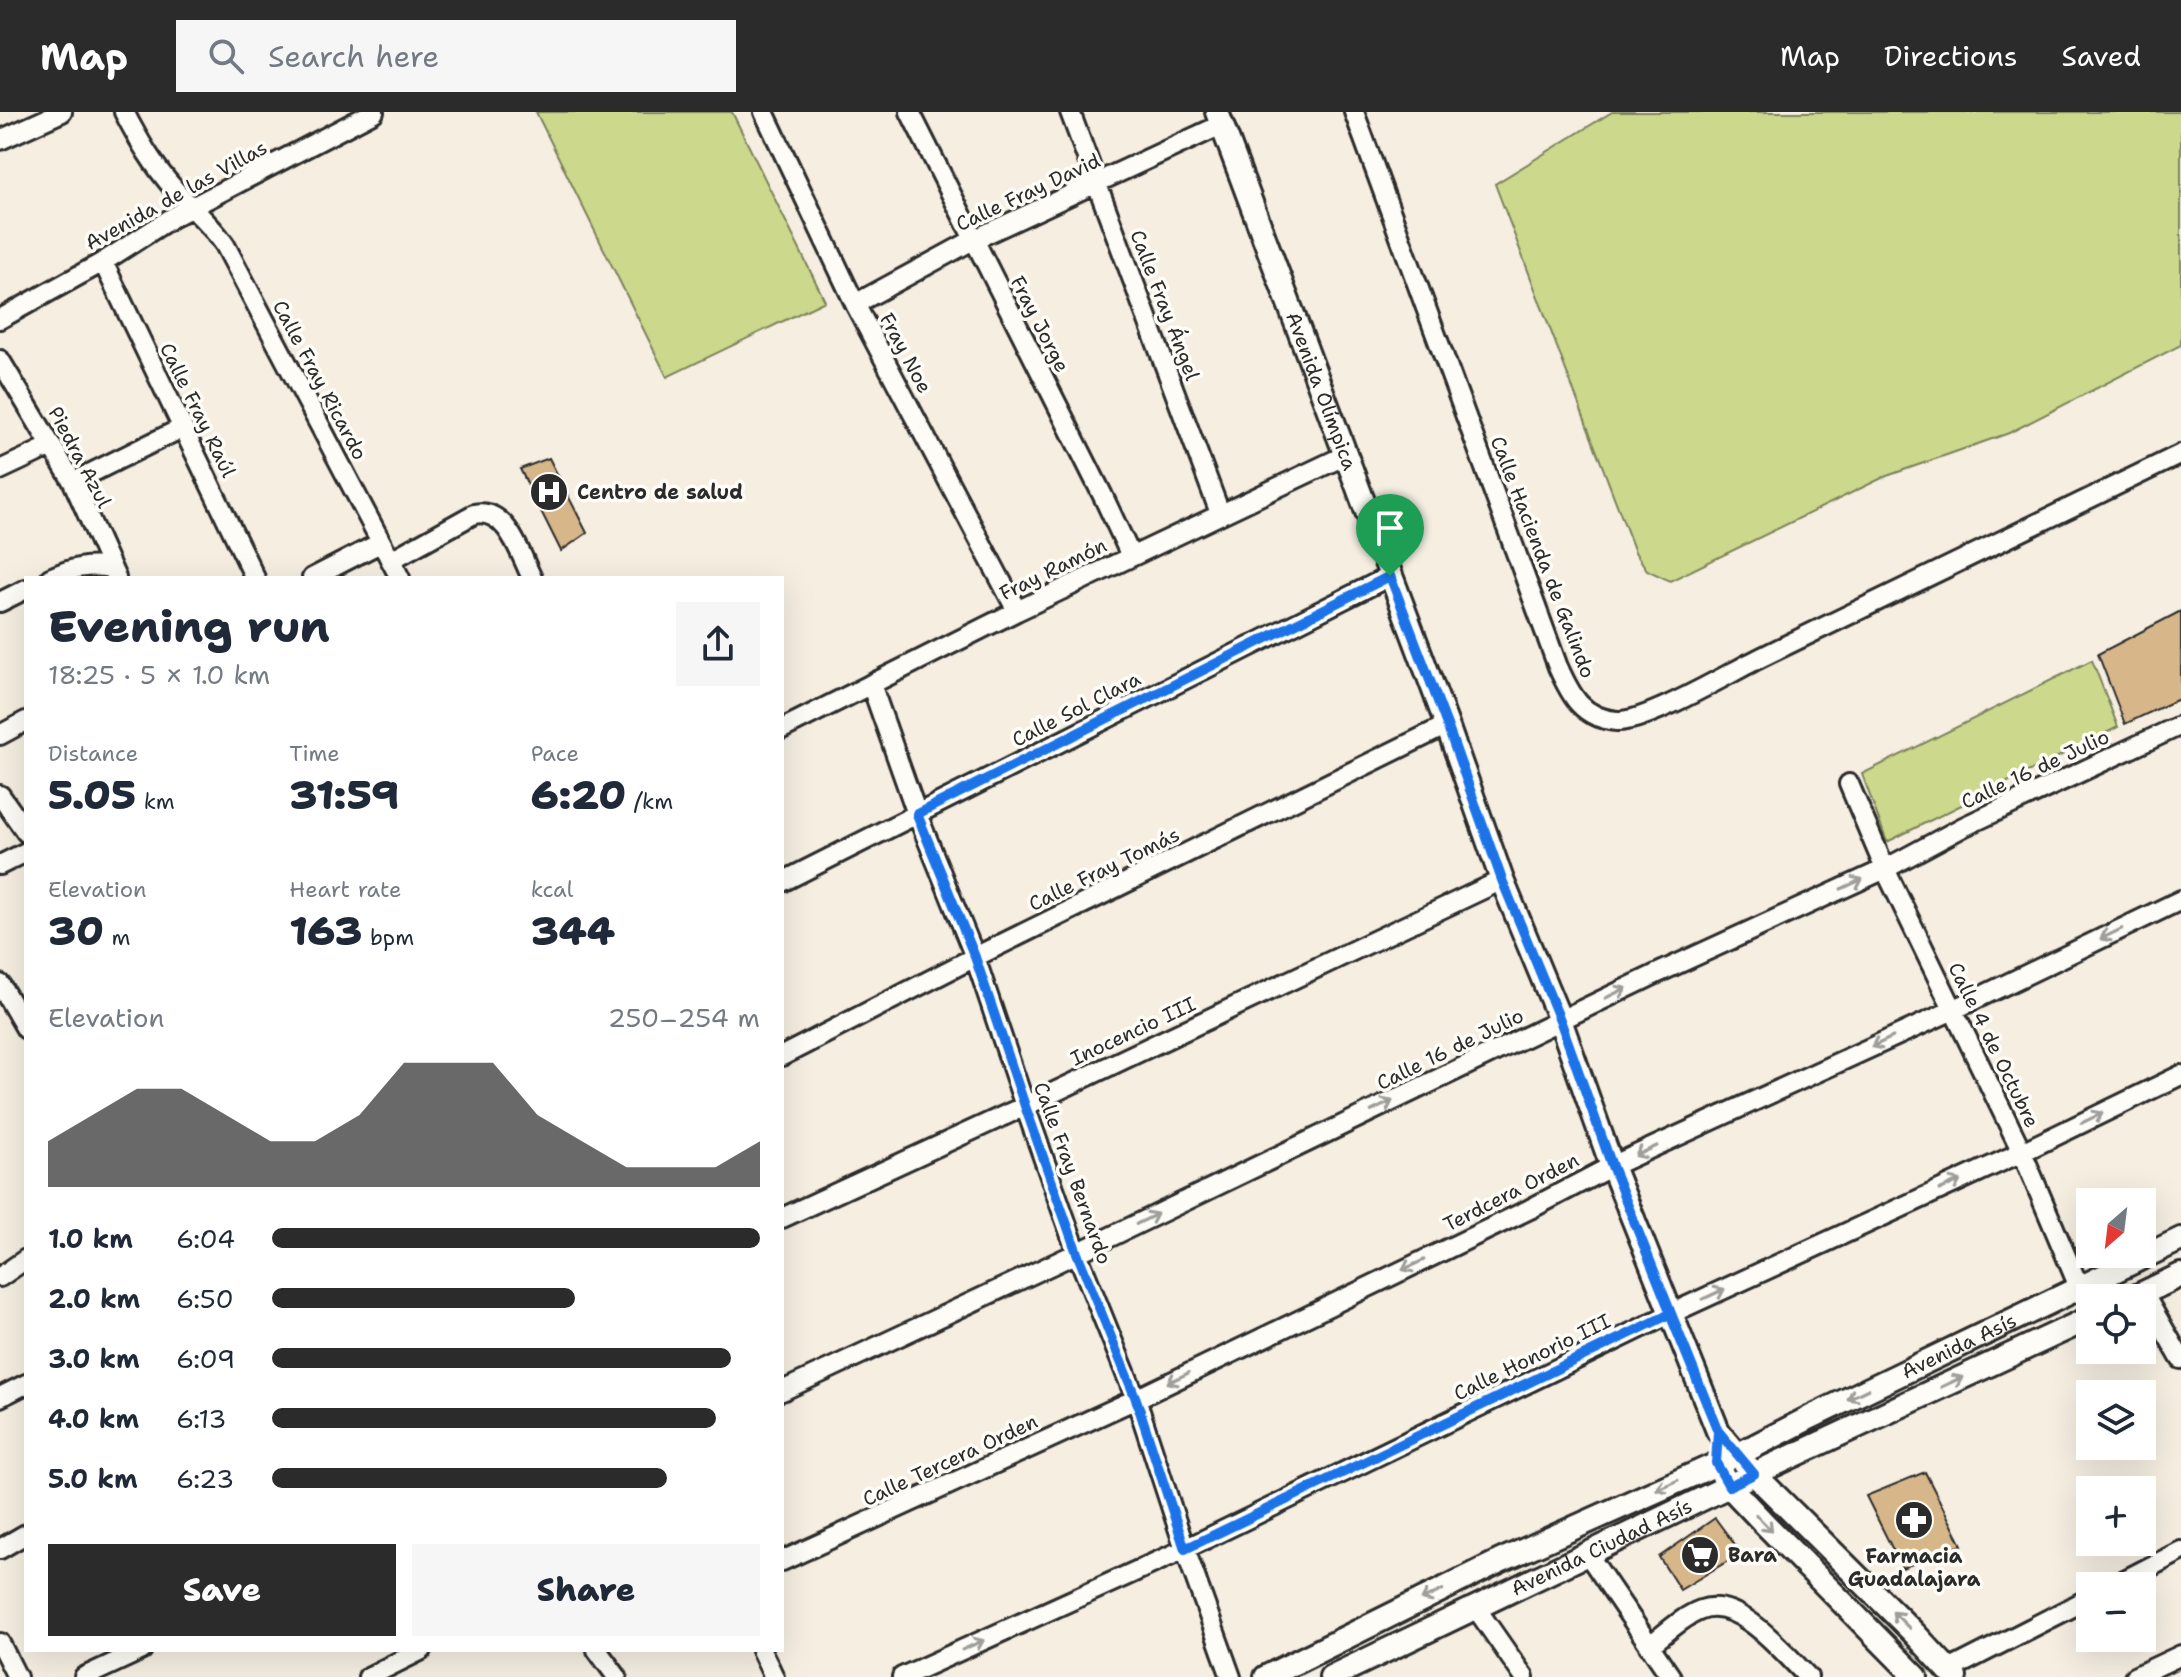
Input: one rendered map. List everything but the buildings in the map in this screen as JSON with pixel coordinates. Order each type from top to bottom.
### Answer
[{"type":"street","points":[[0,140],[62,112]]},
{"type":"street","name":"Calle Fray Ricardo","points":[[124,112],[150,160],[214,228],[225,245],[399,576]]},
{"type":"street","name":"Avenida de las Villas","points":[[0,319],[345,119],[374,112]]},
{"type":"street","name":"Fray Noe","points":[[764,112],[855,304],[1017,611]]},
{"type":"street","name":"Fray Jorge","points":[[910,112],[1131,556]]},
{"type":"street","name":"Calle Fray Ángel","points":[[1070,112],[1220,513]]},
{"type":"street","name":"Calle Hacienda de Galindo","points":[[1354,112],[1558,667],[1570,692],[1583,709],[1601,718],[1620,721],[1669,705],[1759,658],[2181,454]]},
{"type":"street","name":"Calle Fray David","points":[[855,304],[973,240],[1096,185],[1219,118]]},
{"type":"street","name":"Avenida Olímpica","points":[[1219,118],[1447,725],[1502,880],[1560,1020],[1612,1166],[1718,1431],[1754,1474],[1952,1673]]},
{"type":"street","name":"Calle Fray Raúl","points":[[103,262],[254,576]]},
{"type":"street","name":"Piedra Azul","points":[[0,360],[73,482],[114,573]]},
{"type":"street","points":[[73,482],[182,428]]},
{"type":"street","points":[[0,470],[51,446]]},
{"type":"street","name":"Fray Ramón","points":[[784,728],[1017,611],[1346,455]]},
{"type":"street","points":[[391,560],[482,512],[501,521],[531,576]]},
{"type":"street","points":[[316,576],[380,543]]},
{"type":"street","points":[[54,576],[77,567],[114,573]]},
{"type":"street","name":"Calle Sol Clara","points":[[784,881],[1390,576]]},
{"type":"street","points":[[0,602],[24,590]]},
{"type":"street","name":"Calle Fray Bernardo","points":[[871,684],[917,814],[975,957],[1077,1253],[1136,1399],[1231,1677]]},
{"type":"street","points":[[0,735],[24,722]]},
{"type":"street","name":"Calle Fray Tomás","points":[[784,1055],[975,957],[1447,725]]},
{"type":"street","name":"Calle 16 de Julio","points":[[784,1390],[1077,1253],[1560,1020],[1885,869],[1963,827],[2181,725]]},
{"type":"street","name":"Calle 4 de Octubre","points":[[1849,784],[1885,869],[2022,1152],[2078,1284]]},
{"type":"street","points":[[0,795],[24,829]]},
{"type":"street","points":[[0,865],[24,853]]},
{"type":"street","name":"Inocencio III","points":[[784,1217],[1502,880]]},
{"type":"street","points":[[1953,1010],[2181,900]]},
{"type":"street","points":[[0,984],[24,1026]]},
{"type":"street","name":"Terdcera Orden","points":[[1136,1399],[1530,1209],[1612,1166],[1953,1010]]},
{"type":"street","name":"Calle Honorio III","points":[[902,1677],[1185,1549],[1670,1314],[2181,1075]]},
{"type":"street","name":"Avenida Asís","points":[[2085,1284],[2181,1239]]},
{"type":"street","points":[[0,1277],[24,1260]]},
{"type":"street","points":[[2156,1287],[2181,1275]]},
{"type":"street","name":"Avenida Asís","points":[[1739,1454],[2076,1288]]},
{"type":"street","points":[[2156,1322],[2181,1359]]},
{"type":"street","name":"Avenida Ciudad Asís","points":[[1331,1677],[1357,1672],[1587,1553],[2076,1324]]},
{"type":"street","points":[[0,1397],[24,1385]]},
{"type":"street","name":"Calle Tercera Orden","points":[[784,1560],[1136,1399]]},
{"type":"street","name":"Avenida Olímpica","points":[[1716,1463],[1718,1431]]},
{"type":"street","name":"Avenida Ciudad Asís","points":[[1266,1677],[1500,1561],[1739,1454]]},
{"type":"street","points":[[1716,1463],[1729,1486],[1916,1677]]},
{"type":"street","points":[[0,1549],[24,1535]]},
{"type":"street","points":[[2140,1572],[2181,1551]]},
{"type":"street","points":[[1587,1553],[1671,1677]]},
{"type":"street","points":[[1952,1673],[2076,1606]]},
{"type":"street","points":[[1649,1646],[1699,1611],[1714,1607],[1725,1609],[1743,1616],[1808,1677]]},
{"type":"street","points":[[1476,1608],[1524,1677]]},
{"type":"street","points":[[0,1643],[17,1677]]},
{"type":"street","points":[[84,1677],[138,1652]]},
{"type":"street","points":[[368,1677],[418,1652]]},
{"type":"street","points":[[598,1652],[617,1677]]},
{"type":"street","points":[[762,1652],[774,1677]]},
{"type":"street","points":[[2134,1677],[2181,1655]]},
{"type":"green space","points":[[536,112],[732,112],[825,301],[667,377]]},
{"type":"green space","points":[[1612,112],[2181,112],[2181,345],[2009,433],[1884,477],[1670,581],[1647,570],[1635,552],[1495,184]]},
{"type":"green space","points":[[2092,660],[2118,727],[1887,842],[1862,774]]},
{"type":"place","name":"Centro de salud","points":[[549,492]]},
{"type":"place","name":"Farmacia Guadalajara","points":[[1914,1520]]},
{"type":"place","name":"Bara","points":[[1700,1555]]},
{"type":"route","points":[[1390,576],[917,814],[975,957],[1077,1253],[1136,1399],[1185,1549],[1670,1314],[1718,1431],[1754,1474],[1729,1486],[1716,1463],[1718,1431],[1612,1166],[1560,1020],[1502,880],[1390,576]]}]
